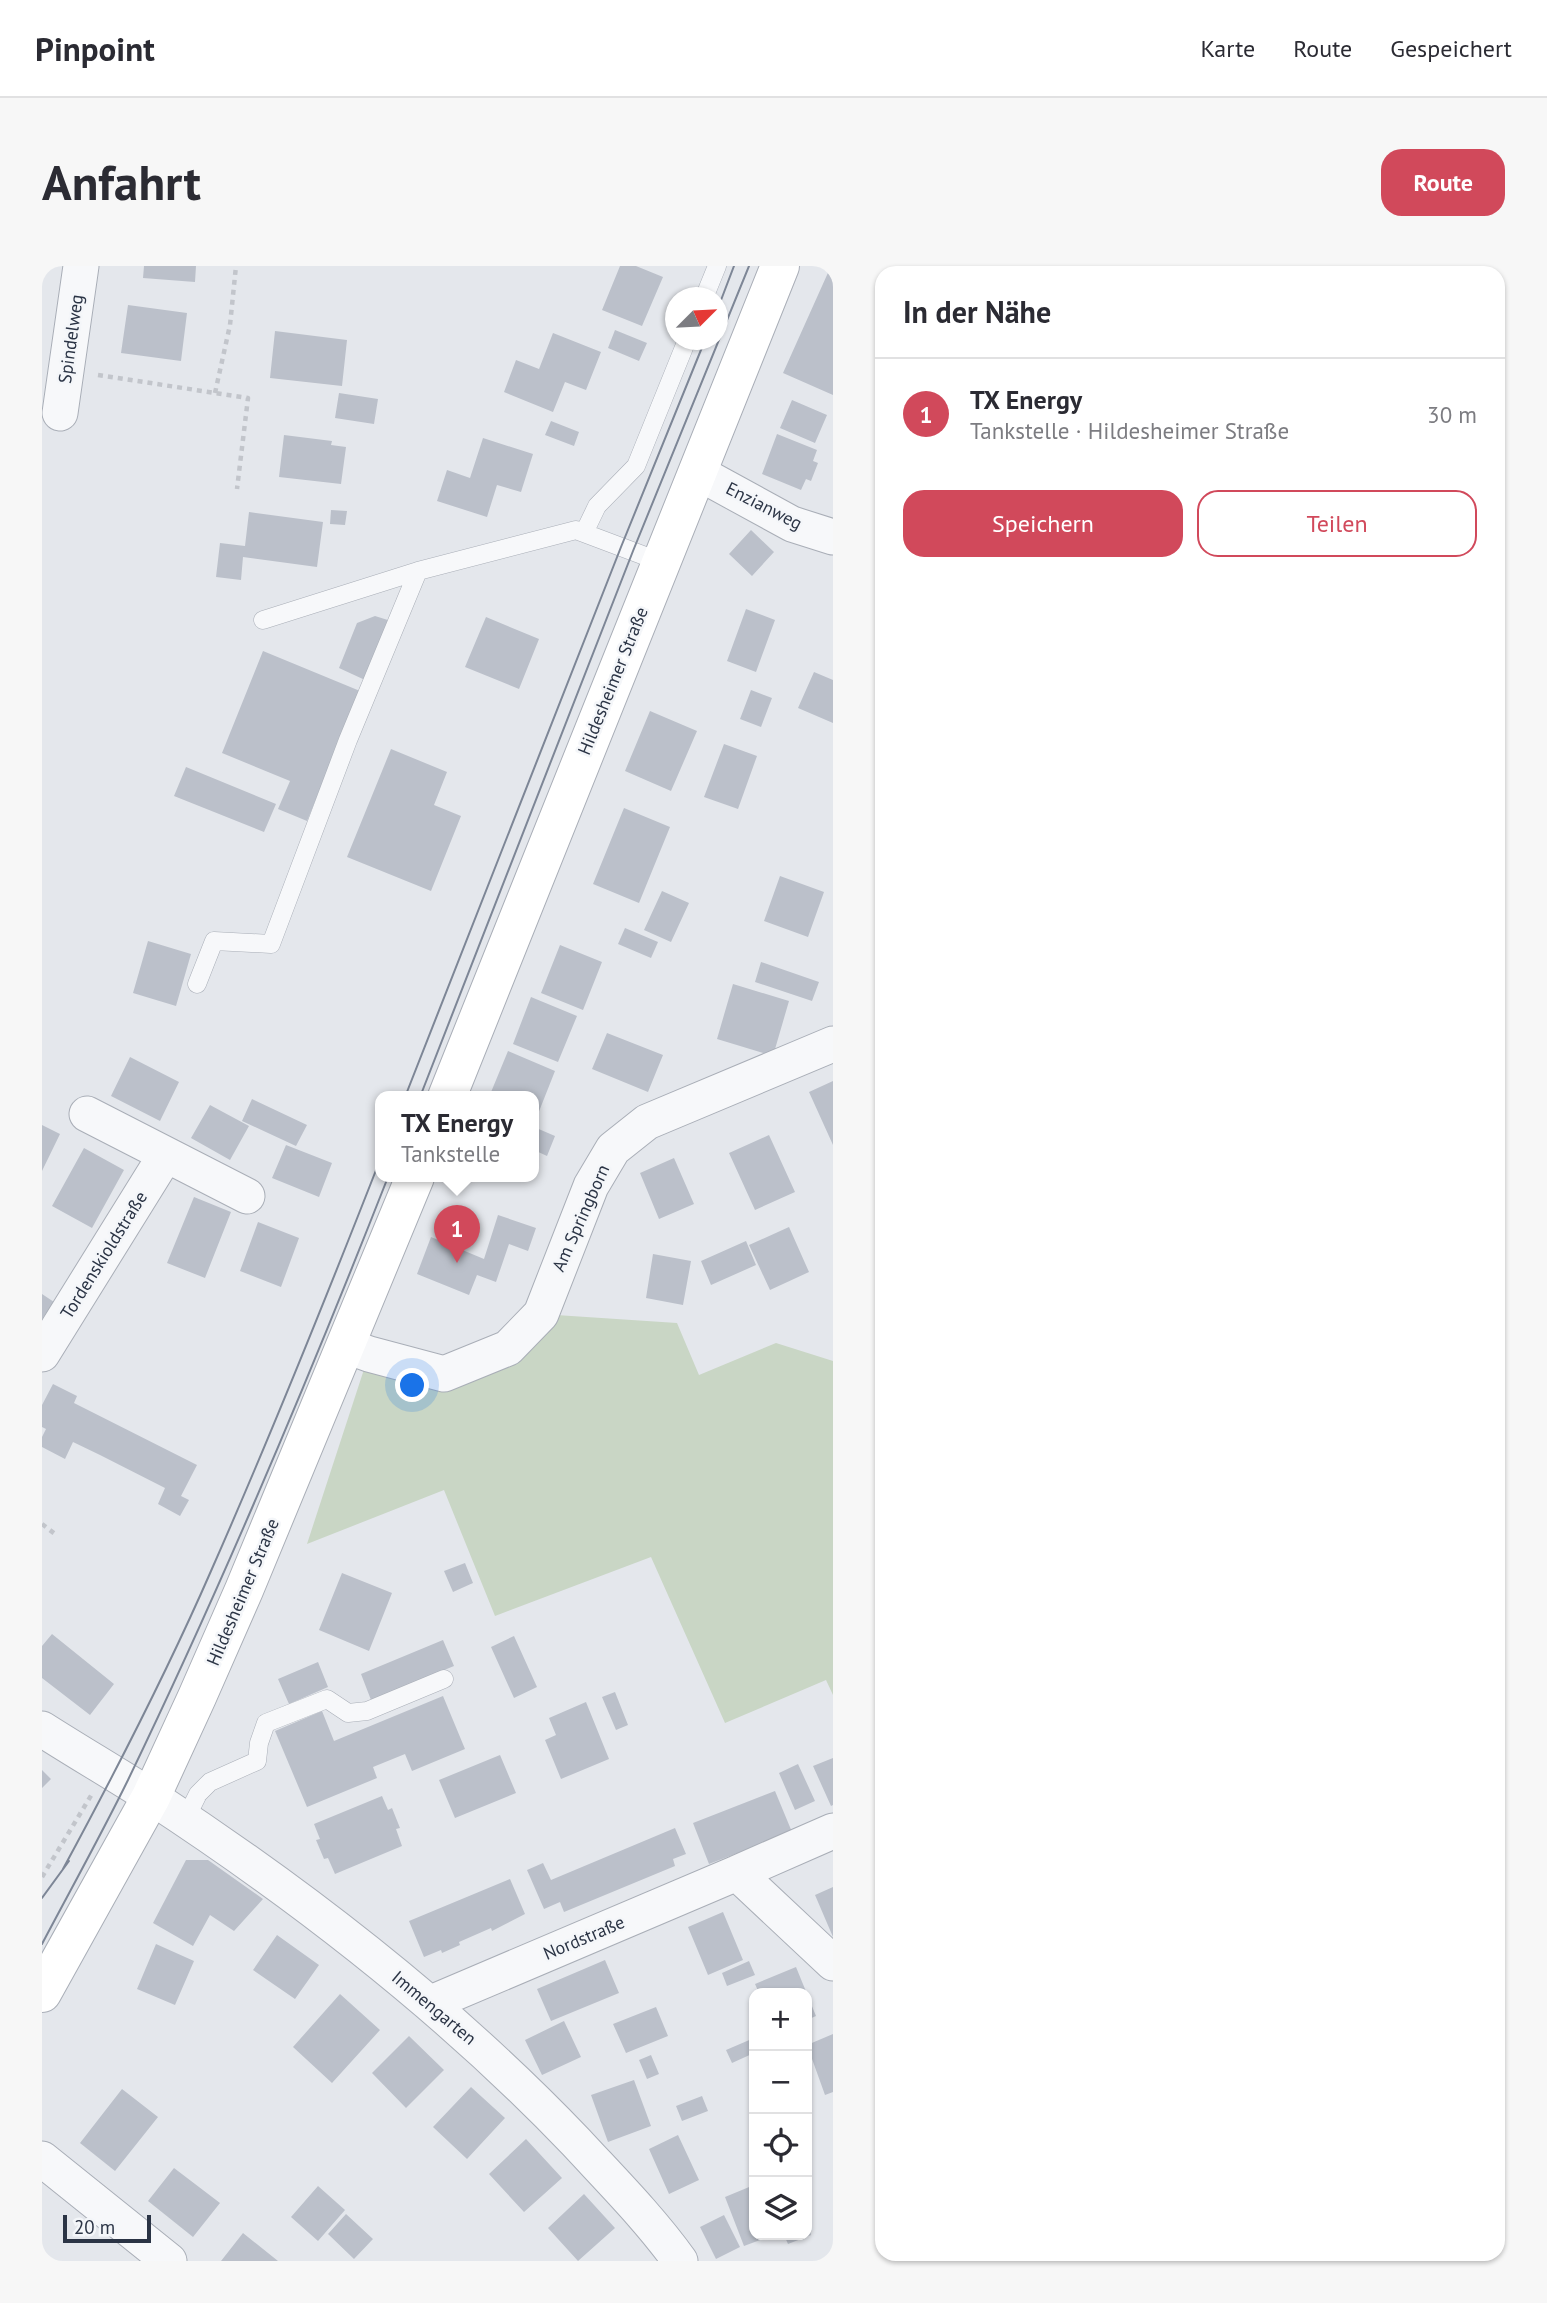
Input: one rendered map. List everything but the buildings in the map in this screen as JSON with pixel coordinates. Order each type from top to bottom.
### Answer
[{"type":"street","name":"Spindelweg","points":[[60,412],[81,266]]},
{"type":"street","name":"Hildesheimer Straße","points":[[449,1091],[780,266]]},
{"type":"street","name":"Enzianweg","points":[[697,472],[792,524],[833,537]]},
{"type":"street","name":"Am Springborn","points":[[347,1346],[444,1374],[508,1348],[541,1314],[592,1186],[613,1149],[647,1122],[833,1044]]},
{"type":"street","points":[[87,1114],[247,1196]]},
{"type":"street","name":"Tordenskioldstraße","points":[[42,1354],[165,1156]]},
{"type":"street","name":"Hildesheimer Straße","points":[[42,1993],[151,1797],[244,1590],[413,1182]]},
{"type":"street","points":[[42,1729],[151,1797]]},
{"type":"street","name":"Immengarten","points":[[151,1797],[281,1886],[431,2003],[523,2087],[653,2224],[680,2261]]},
{"type":"street","name":"Nordstraße","points":[[431,2003],[833,1831]]},
{"type":"street","points":[[737,1872],[833,1963]]},
{"type":"street","points":[[42,2159],[169,2261]]},
{"type":"lane","points":[[708,287],[717,266]]},
{"type":"lane","points":[[584,533],[597,506],[636,466],[683,350]]},
{"type":"lane","points":[[263,620],[418,571],[576,530],[661,562]]},
{"type":"lane","points":[[197,984],[214,941],[271,944],[348,740],[418,571]]},
{"type":"lane","points":[[185,1821],[198,1794],[210,1782],[257,1761],[259,1743],[266,1723],[327,1699],[348,1713],[367,1711],[444,1679]]},
{"type":"path","points":[[215,393],[230,325],[236,266]]},
{"type":"path","points":[[66,370],[248,398],[237,489]]},
{"type":"path","points":[[42,1524],[55,1534]]},
{"type":"path","points":[[42,1877],[106,1770]]},
{"type":"green space","points":[[541,1314],[677,1323],[699,1375],[776,1343],[833,1361],[833,1695],[826,1680],[725,1723],[651,1557],[495,1616],[444,1490],[307,1544],[369,1354],[444,1374]]},
{"type":"tram line","points":[[726,287],[734,266]]},
{"type":"tram line","points":[[422,1091],[633,551],[749,266]]},
{"type":"tram line","points":[[407,1091],[701,350]]},
{"type":"tram line","points":[[63,1869],[140,1721],[194,1609],[277,1418],[375,1173]]},
{"type":"tram line","points":[[42,1944],[128,1780],[231,1556],[296,1405],[386,1182]]},
{"type":"tram line","points":[[42,1898],[69,1861]]},
{"type":"place","name":"TX Energy","points":[[457,1263]]}]
